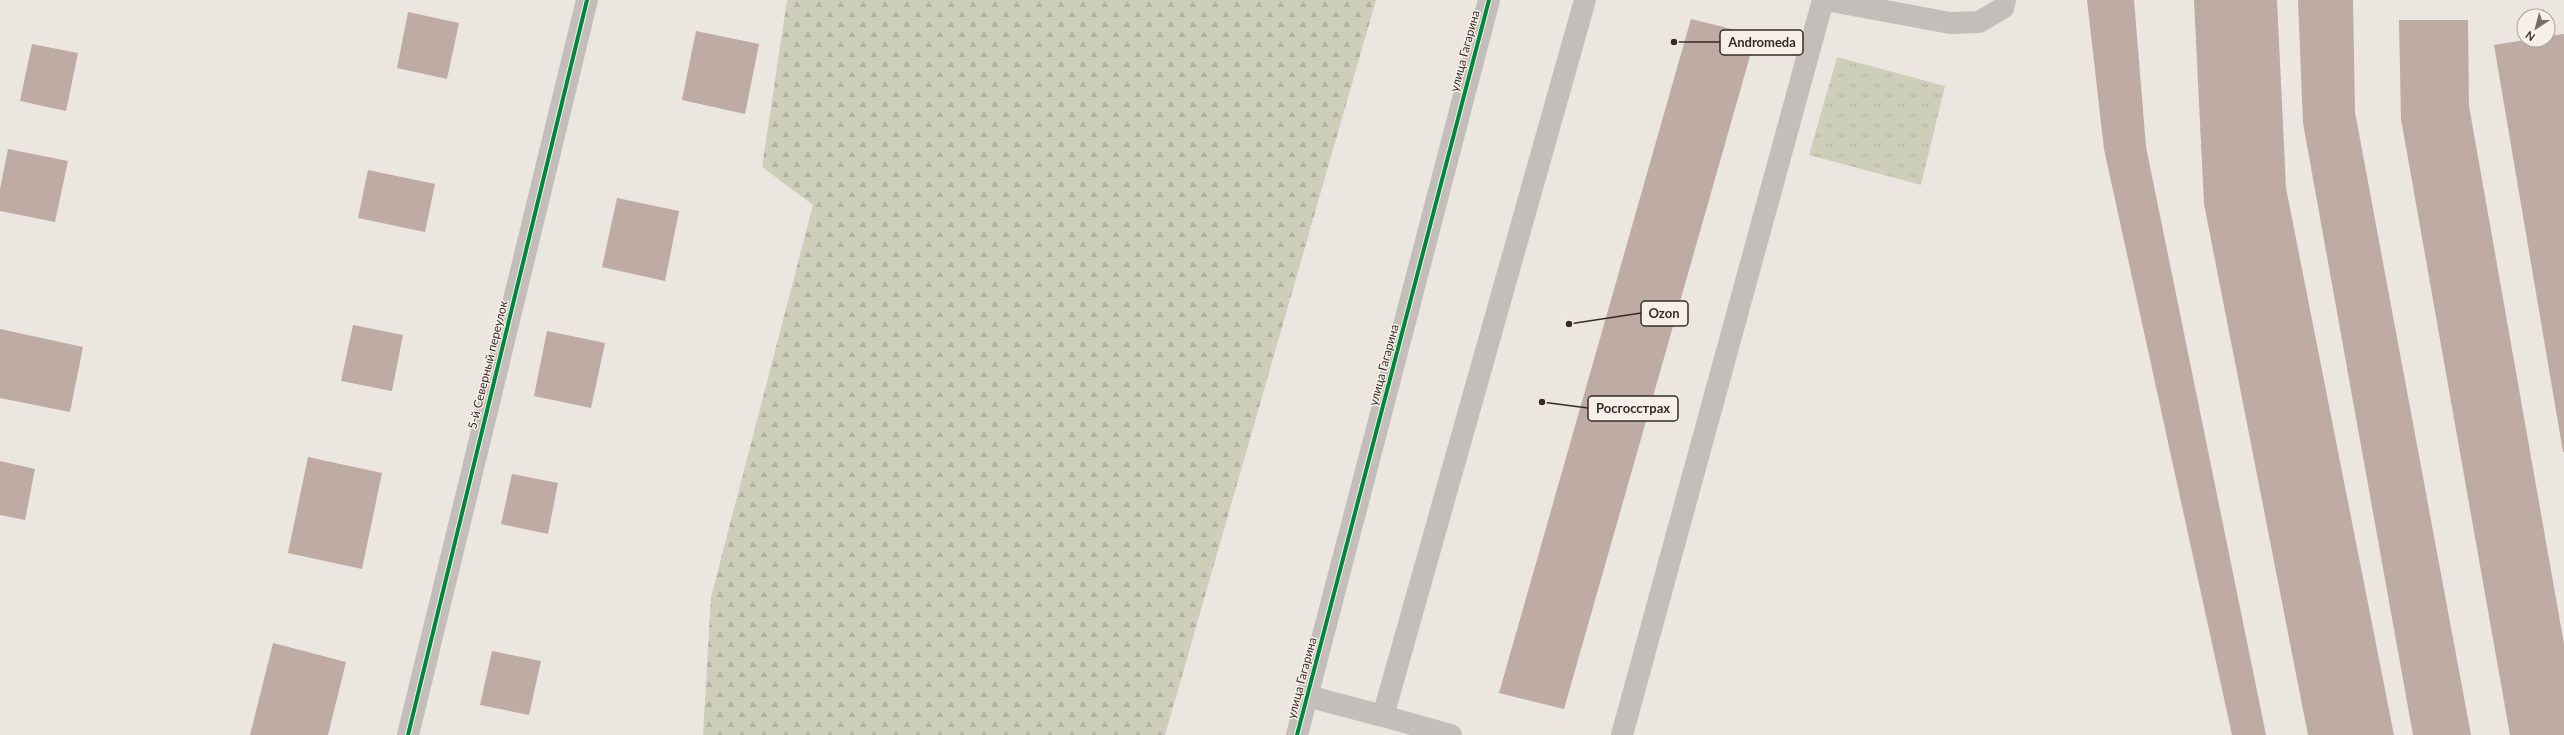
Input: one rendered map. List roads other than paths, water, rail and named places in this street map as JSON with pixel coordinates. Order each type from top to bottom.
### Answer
[{"type":"street","name":"5-й Северный переулок","points":[[408,735],[587,0]]},
{"type":"street","name":"улица Гагарина","points":[[1297,735],[1489,0]]},
{"type":"street","points":[[1383,716],[1585,0]]},
{"type":"street","points":[[1622,735],[1823,0]]},
{"type":"street","points":[[1826,0],[1950,23],[1979,22],[2003,8],[2005,0]]},
{"type":"street","points":[[1308,696],[1451,735]]},
{"type":"place","name":"Andromeda","points":[[1674,42]]},
{"type":"place","name":"Ozon","points":[[1569,324]]},
{"type":"place","name":"Росгосстрах","points":[[1542,402]]}]
